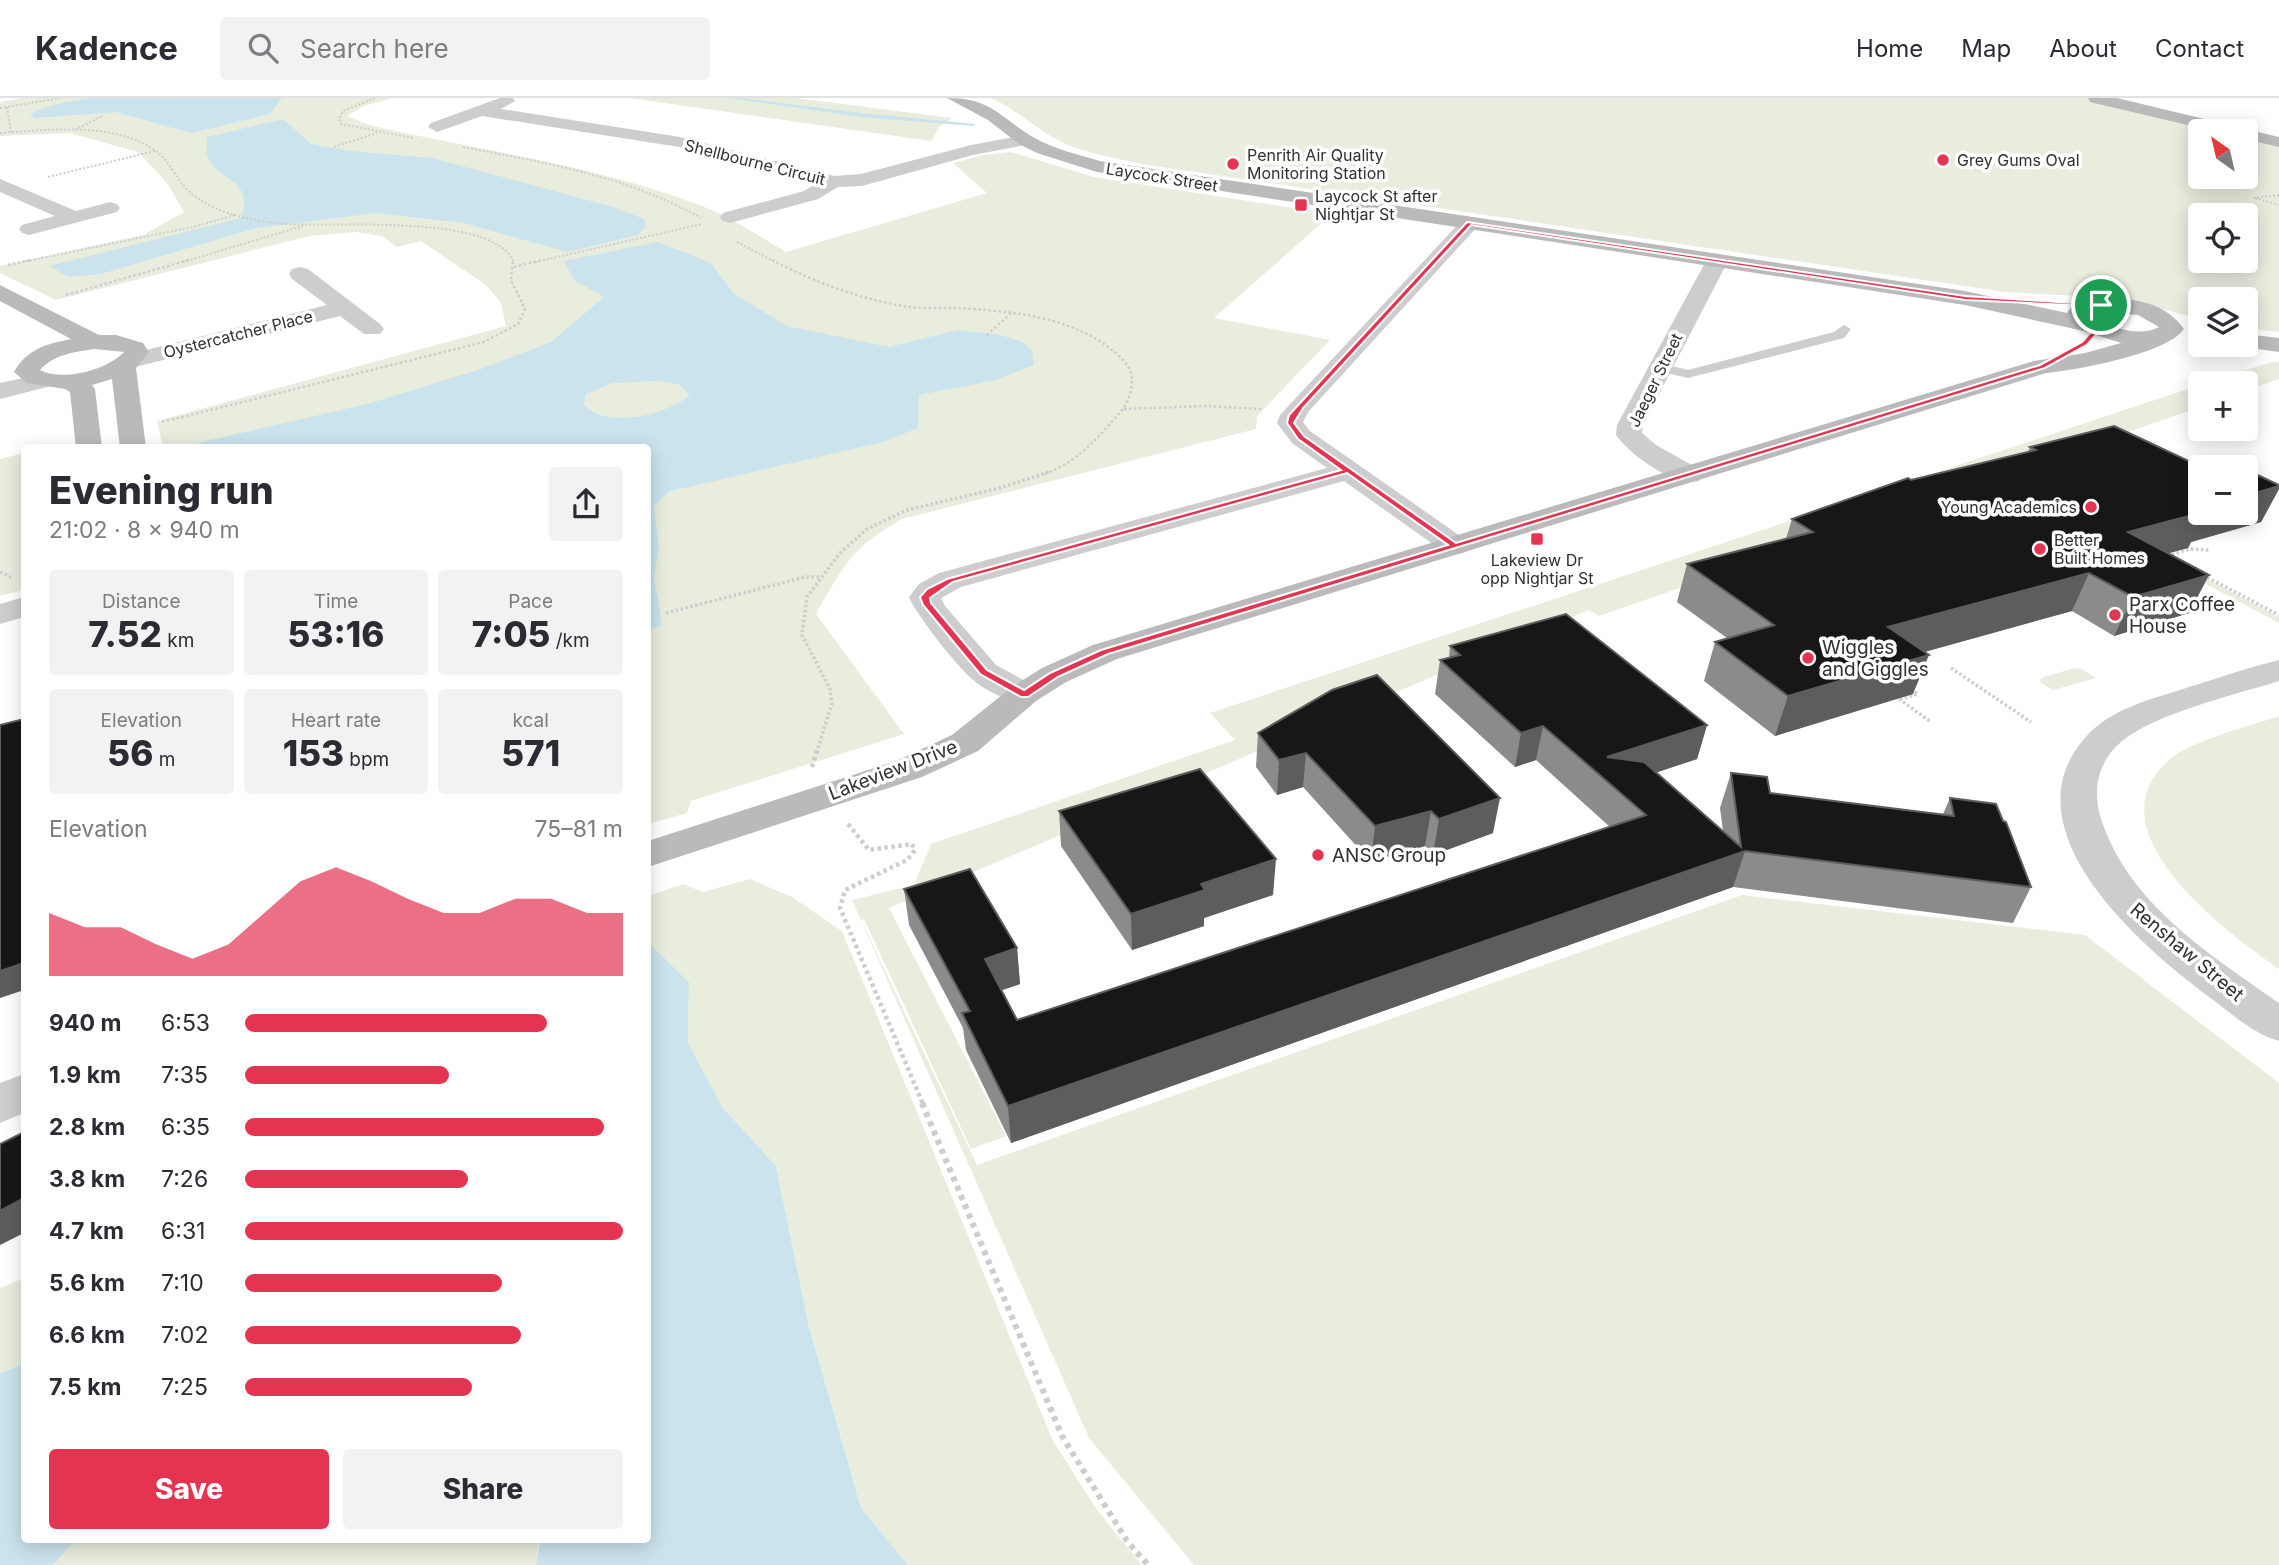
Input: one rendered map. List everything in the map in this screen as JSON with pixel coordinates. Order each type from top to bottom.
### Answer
[{"type":"street","name":"Laycock Street","points":[[955,98],[994,116],[1025,140],[1067,158],[1097,166],[1965,298],[2121,336],[2157,337]]},
{"type":"street","points":[[2096,98],[2188,120]]},
{"type":"street","name":"Shellbourne Circuit","points":[[437,127],[513,99]]},
{"type":"street","name":"Shellbourne Circuit","points":[[482,111],[693,145],[834,182],[862,180],[971,150],[1025,140]]},
{"type":"street","points":[[2258,137],[2279,142]]},
{"type":"street","points":[[0,165],[26,176],[0,185]]},
{"type":"street","points":[[730,217],[811,195],[834,182]]},
{"type":"street","points":[[0,185],[73,217]]},
{"type":"street","points":[[29,229],[110,208]]},
{"type":"street","points":[[1455,546],[1301,438],[1290,423],[1293,415],[1469,223]]},
{"type":"street","name":"Jaeger Street","points":[[1689,475],[1646,451],[1629,435],[1630,425],[1717,261]]},
{"type":"street","name":"Oystercatcher Place","points":[[298,285],[322,291],[372,329]]},
{"type":"street","points":[[12,298],[116,353]]},
{"type":"street","name":"Laycock Street","points":[[1965,298],[2101,305],[2148,312]]},
{"type":"street","points":[[2092,327],[2078,317],[2079,312],[2101,305]]},
{"type":"street","name":"Oystercatcher Place","points":[[116,353],[344,308]]},
{"type":"street","points":[[2148,312],[2191,331],[2157,337]]},
{"type":"street","points":[[2148,312],[2164,319],[2172,327],[2169,334],[2157,337]]},
{"type":"street","name":"Lakeview Drive","points":[[2043,366],[2084,343],[2092,327]]},
{"type":"street","name":"Oystercatcher Place","points":[[116,353],[147,334]]},
{"type":"street","name":"Lakeview Drive","points":[[655,851],[909,769],[965,743],[1024,694],[1054,675],[1105,652],[2043,366],[2086,362],[2157,337]]},
{"type":"street","points":[[0,372],[38,359],[116,353]]},
{"type":"street","points":[[71,380],[99,375],[116,353]]},
{"type":"street","points":[[116,353],[132,444]]},
{"type":"street","points":[[38,359],[82,389],[89,444]]},
{"type":"street","points":[[0,391],[38,359]]},
{"type":"street","points":[[1024,694],[984,672],[930,609],[925,597],[930,591],[950,580],[1348,471]]},
{"type":"street","points":[[0,614],[21,608]]},
{"type":"street","name":"Renshaw Street","points":[[2279,670],[2153,710],[2120,725],[2089,754],[2080,771],[2077,794],[2089,845],[2125,900],[2158,933],[2279,1025]]},
{"type":"street","points":[[0,1105],[21,1094]]},
{"type":"lane","points":[[1659,367],[1688,374],[1839,334],[1844,329]]},
{"type":"path","points":[[0,107],[61,98]]},
{"type":"path","points":[[375,98],[343,111],[339,119],[341,124],[424,140]]},
{"type":"path","points":[[7,108],[11,132]]},
{"type":"path","points":[[74,130],[104,115]]},
{"type":"path","points":[[0,133],[74,130],[102,132],[156,150],[189,191],[235,215],[303,226],[432,225],[491,240],[510,254],[514,267],[511,280],[525,309],[518,324],[484,342],[154,425]]},
{"type":"path","points":[[334,147],[378,132]]},
{"type":"path","points":[[461,147],[550,164],[642,189],[678,203],[708,223],[514,267]]},
{"type":"path","points":[[47,177],[156,150]]},
{"type":"path","points":[[2279,195],[2255,198],[2279,205]]},
{"type":"path","points":[[0,267],[235,215]]},
{"type":"path","points":[[12,298],[119,282],[167,265],[287,233],[303,226]]},
{"type":"path","points":[[733,240],[786,268],[849,293],[902,306],[1012,313],[1054,321],[1076,329],[1118,355],[1129,367],[1133,383],[1127,404]]},
{"type":"path","points":[[986,335],[1012,313]]},
{"type":"path","points":[[1123,409],[1207,406],[1271,409]]},
{"type":"path","points":[[2178,561],[2165,554],[2190,549],[2209,550]]},
{"type":"path","points":[[2200,573],[2279,615]]},
{"type":"path","points":[[666,613],[805,577],[822,577]]},
{"type":"path","points":[[1951,668],[2031,722]]},
{"type":"path","points":[[1903,683],[1917,694],[1899,699],[1931,722]]},
{"type":"path","points":[[826,796],[869,850],[900,843],[912,844],[915,850],[907,860],[845,891],[839,908],[1062,1436],[1126,1541],[1148,1565]]},
{"type":"shaded area","points":[[23,98],[393,98],[363,106],[347,116],[369,125],[620,179],[702,206],[745,227],[786,252],[987,193],[953,163],[1011,152],[1094,177],[1332,214],[1214,318],[1330,340],[1257,416],[1256,429],[902,519],[871,539],[850,559],[816,614],[904,734],[691,801],[687,813],[651,823],[651,444],[162,444],[157,421],[506,326],[501,303],[486,285],[421,241],[397,247],[382,236],[356,232],[310,236],[56,300],[0,273],[0,266],[143,235],[184,212],[168,184],[138,152],[70,133],[0,136],[0,102]]},
{"type":"shaded area","points":[[629,98],[795,98],[952,118],[940,126],[931,141]]},
{"type":"shaded area","points":[[991,98],[2085,98],[2188,123],[2188,189],[2258,189],[2258,140],[2279,146],[2279,332],[2258,330],[2258,287],[2188,287],[2188,316],[2120,298],[2005,292],[1141,164],[1066,144]]},
{"type":"shaded area","points":[[2279,362],[2279,379],[2258,386],[2258,371],[2243,371]]},
{"type":"shaded area","points":[[2188,389],[2188,411],[1599,616],[1589,610],[889,908],[1006,1136],[971,1149],[864,919],[861,920],[977,1165],[1742,895],[2085,935],[2279,1083],[2279,1565],[1194,1565],[1089,1438],[852,900],[914,885],[931,844],[1235,740],[1210,713]]},
{"type":"shaded area","points":[[21,454],[21,591],[0,596],[0,459]]},
{"type":"shaded area","points":[[2166,557],[2279,617],[2279,623],[2159,559]]},
{"type":"shaded area","points":[[2074,668],[2082,669],[2096,678],[2053,690],[2040,682],[2041,678]]},
{"type":"shaded area","points":[[2279,716],[2279,969],[2228,931],[2199,905],[2174,877],[2154,847],[2145,817],[2149,787],[2170,759],[2206,740]]},
{"type":"shaded area","points":[[750,879],[792,897],[842,931],[1053,1441],[1097,1510],[1142,1565],[908,1565],[861,1508],[809,1327],[776,1166],[723,1108],[688,1043],[689,982],[651,945],[651,895],[683,884],[703,892]]},
{"type":"shaded area","points":[[21,1279],[21,1365],[0,1373],[0,1288]]},
{"type":"shaded area","points":[[73,1543],[539,1543],[536,1565],[53,1565]]},
{"type":"water","points":[[90,98],[282,98],[270,114],[191,133],[116,112],[34,118],[30,114],[53,105]]},
{"type":"water","points":[[283,119],[311,144],[350,151],[432,158],[613,207],[644,219],[646,227],[638,235],[567,252],[464,223],[376,213],[256,228],[101,274],[68,277],[49,266],[241,218],[243,194],[211,163],[207,152],[207,137]]},
{"type":"water","points":[[658,242],[711,263],[733,293],[787,326],[889,347],[958,330],[1000,335],[1021,341],[1032,351],[1034,365],[995,380],[919,395],[918,428],[883,442],[670,491],[654,506],[659,547],[654,577],[662,625],[651,629],[651,444],[198,444],[371,403],[481,369],[551,342],[604,297],[574,280],[564,261]],"holes":[[[656,381],[678,384],[690,395],[667,409],[637,417],[607,417],[594,413],[584,405],[586,394],[613,383]]]},
{"type":"water","points":[[651,945],[689,982],[688,1043],[723,1108],[776,1166],[809,1327],[861,1508],[908,1565],[536,1565],[540,1543],[651,1543]]},
{"type":"water","points":[[21,1365],[21,1543],[73,1543],[53,1565],[0,1565],[0,1373]]},
{"type":"building","points":[[2114,426],[2188,461],[2188,516],[2128,532],[2209,575],[2133,597],[2089,573],[1888,627],[1929,655],[1788,696],[1715,642],[1774,625],[1687,564],[1813,532],[1792,519],[1908,478],[1911,480],[2036,450],[2030,447]]},
{"type":"building","points":[[2258,475],[2279,485],[2258,492]]},
{"type":"building","points":[[1566,614],[1707,725],[1607,757],[1644,762],[1741,847],[1731,773],[1767,777],[1770,793],[1954,816],[1950,798],[1996,804],[2003,821],[2006,822],[2031,887],[1745,851],[1008,1106],[962,1013],[970,1011],[904,889],[970,869],[1017,948],[985,959],[1017,1020],[1646,815],[1543,726],[1521,733],[1440,660],[1460,655],[1450,646]]},
{"type":"building","points":[[1377,675],[1500,798],[1439,819],[1431,811],[1375,826],[1306,753],[1279,760],[1258,733],[1332,690]]},
{"type":"building","points":[[21,720],[21,964],[0,971],[0,725]]},
{"type":"building","points":[[1200,769],[1276,859],[1201,884],[1205,890],[1131,914],[1059,811]]},
{"type":"building","points":[[21,1134],[21,1200],[0,1211],[0,1144]]},
{"type":"waterway","points":[[731,98],[861,115],[973,124]]},
{"type":"place","name":"Grey Gums Oval","points":[[1943,160]]},
{"type":"place","name":"Penrith Air Quality Monitoring Station","points":[[1233,164]]},
{"type":"place","name":"Laycock St after Nightjar St","points":[[1301,205]]},
{"type":"place","name":"Young Academics","points":[[2091,507]]},
{"type":"place","name":"Lakeview Dr opp Nightjar St","points":[[1537,539]]},
{"type":"place","name":"Better Built Homes","points":[[2040,549]]},
{"type":"place","name":"Parx Coffee House","points":[[2115,615]]},
{"type":"place","name":"Wiggles and Giggles","points":[[1808,658]]},
{"type":"place","name":"ANSC Group","points":[[1318,855]]},
{"type":"route","points":[[2101,305],[1965,298],[1469,223],[1300,406],[1290,423],[1301,438],[1455,546],[1105,652],[1054,675],[1024,694],[984,672],[926,603],[925,597],[930,591],[950,580],[1348,471],[1455,546],[2043,366],[2084,343],[2097,329],[2080,319],[2078,314],[2089,306],[2101,305]]}]
